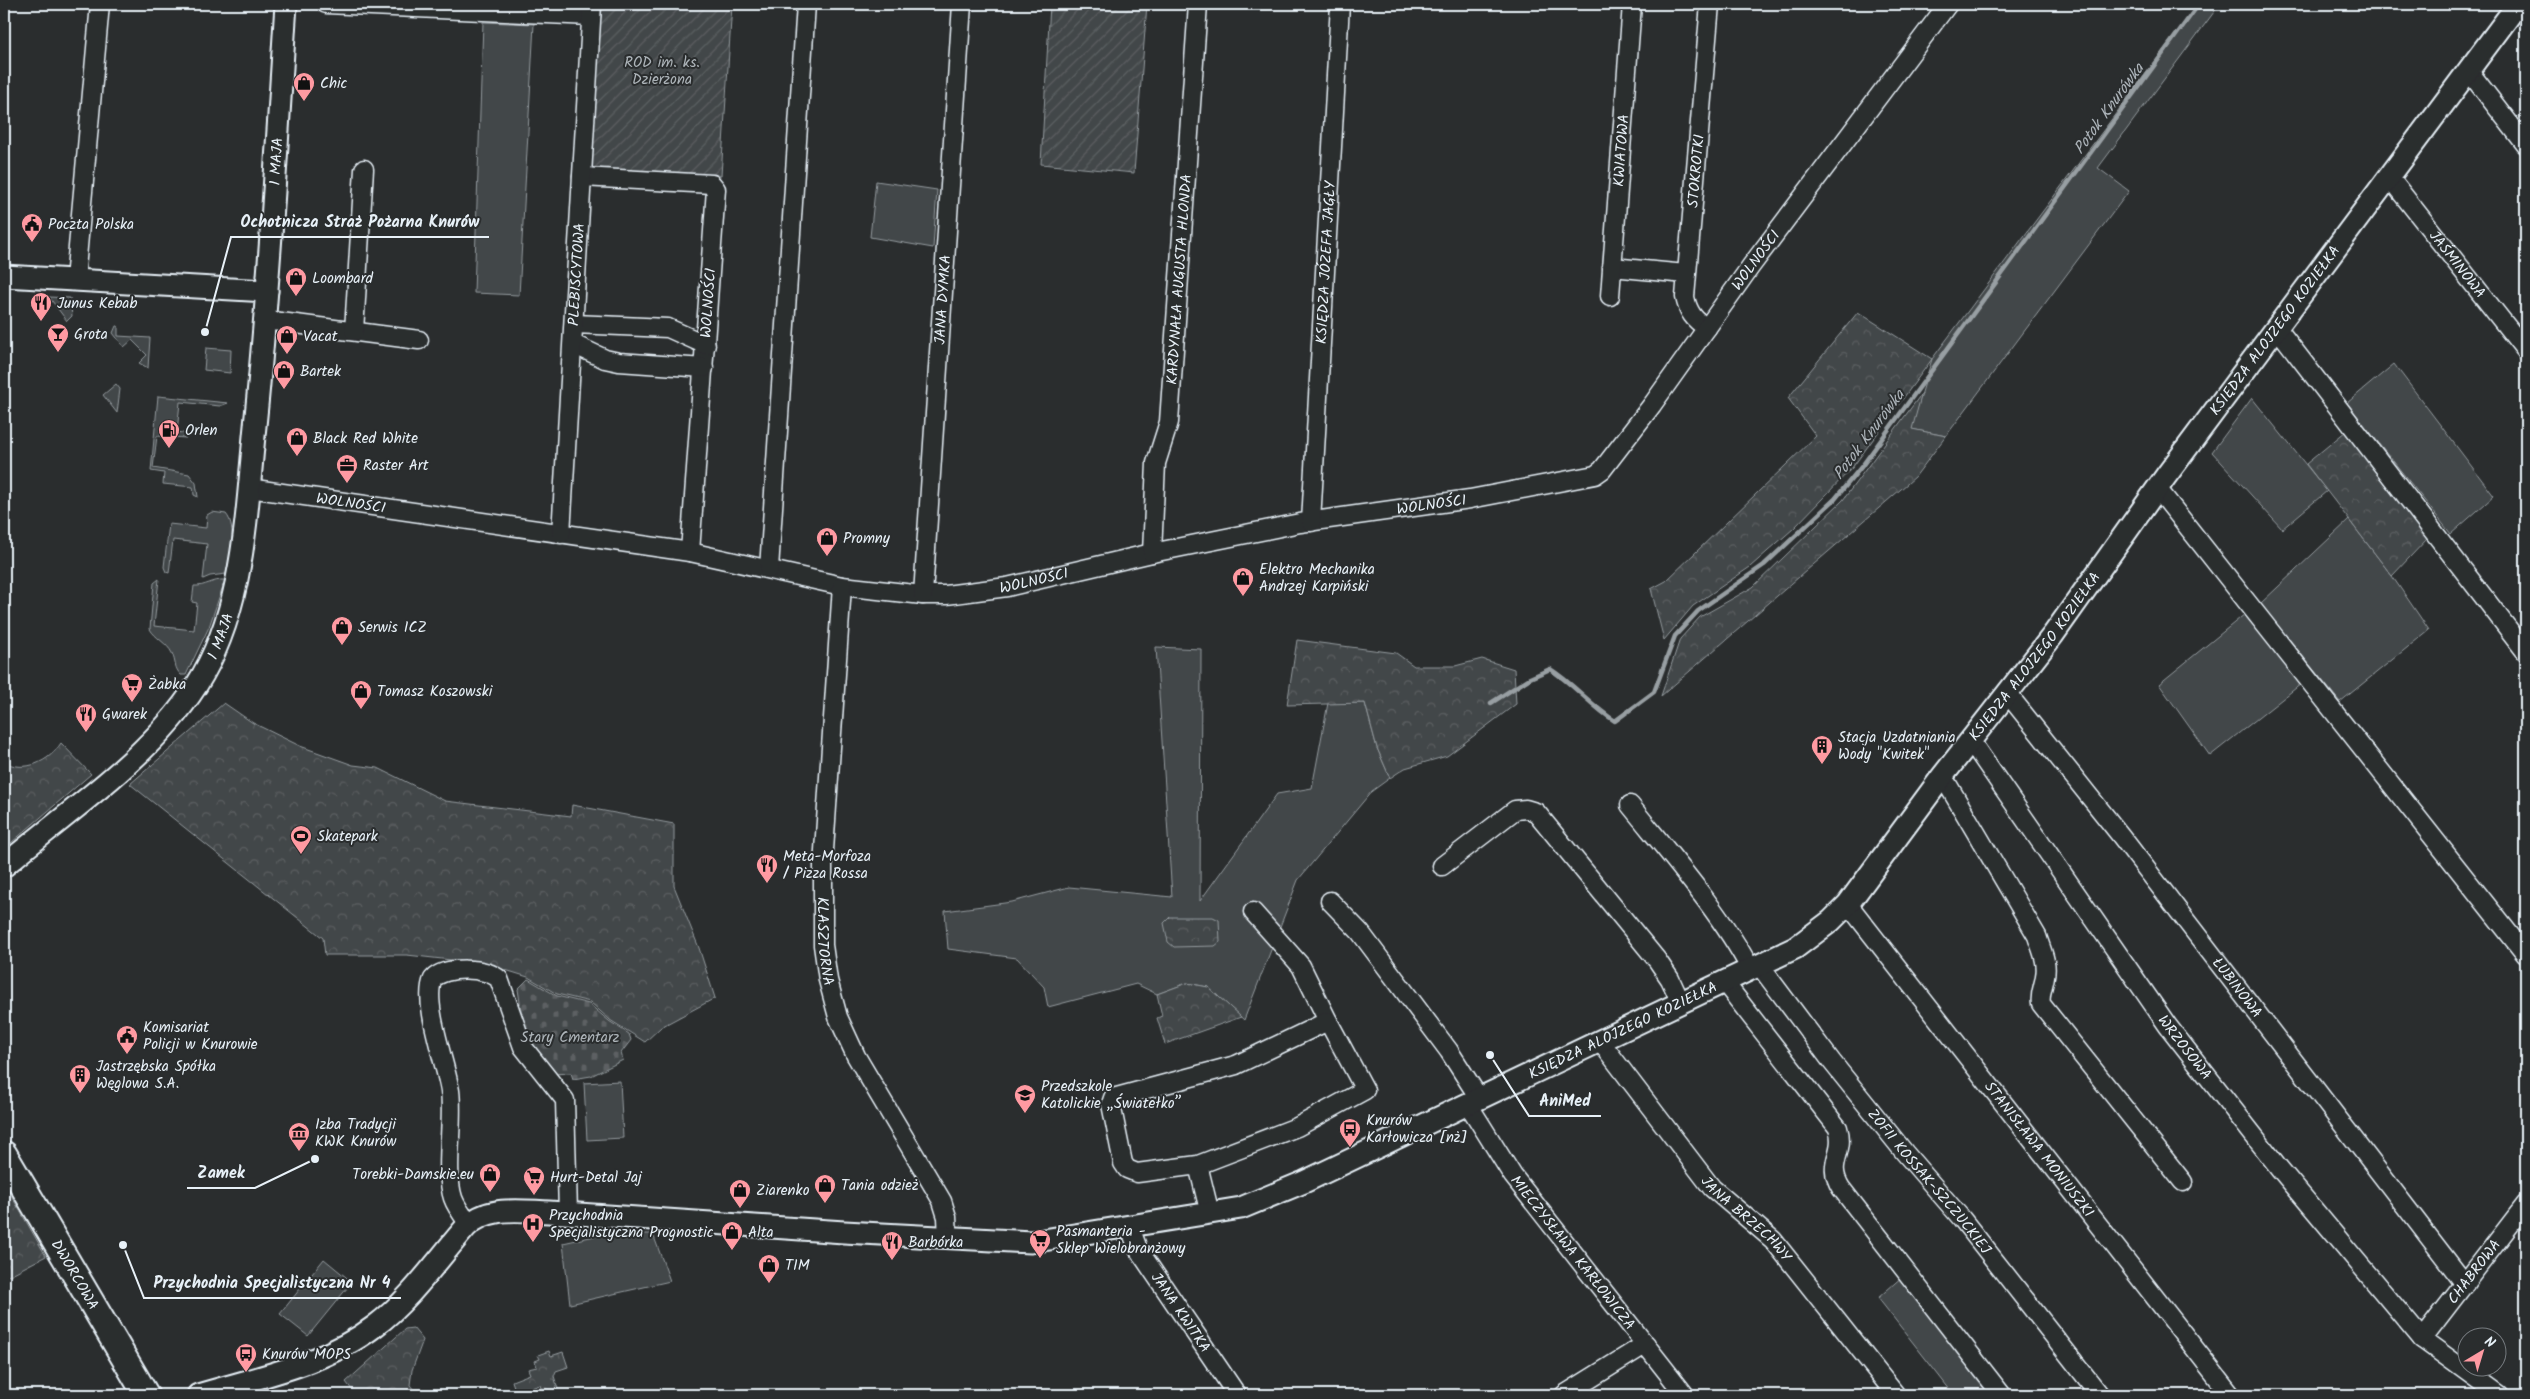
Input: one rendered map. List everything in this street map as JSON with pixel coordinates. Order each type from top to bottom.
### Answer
[{"type":"main road","name":"DWORCOWA","points":[[4,1154],[146,1395]]},
{"type":"street","points":[[76,280],[100,4]]},
{"type":"street","name":"1 MAJA","points":[[4,866],[145,746],[170,721],[197,685],[217,648],[234,595],[241,556],[265,320],[286,4]]},
{"type":"street","name":"PLEBISCYTOWA","points":[[326,4],[591,10],[561,534]]},
{"type":"street","points":[[769,569],[806,4]]},
{"type":"street","name":"JANA DYMKA","points":[[923,595],[962,4]]},
{"type":"street","name":"KARDYNAŁA AUGUSTA HLONDA","points":[[1152,552],[1156,463],[1169,422],[1198,4]]},
{"type":"street","name":"KSIĘDZA JÓZEFA JAGŁY","points":[[1311,522],[1340,4]]},
{"type":"street","name":"KWIATOWA","points":[[1610,296],[1632,4]]},
{"type":"street","name":"STOKROTKI","points":[[1707,328],[1693,317],[1687,308],[1685,297],[1710,4]]},
{"type":"street","name":"WOLNOŚCI","points":[[248,488],[690,552],[842,586],[923,595],[964,594],[1007,586],[1152,552],[1311,522],[1470,499],[1595,474],[1602,470],[1646,412],[1948,4]]},
{"type":"street","name":"KSIĘDZA ALOJZEGO KOZIEŁKA","points":[[198,1395],[317,1359],[355,1340],[395,1308],[469,1224],[482,1215],[507,1210],[1031,1242],[1241,1208],[1304,1182],[1681,1004],[1795,948],[1831,921],[1848,904],[1940,778],[2053,635],[2157,488],[2518,4]]},
{"type":"street","points":[[2468,70],[2526,145]]},
{"type":"street","points":[[354,331],[364,169]]},
{"type":"street","name":"JAŚMINOWA","points":[[2389,176],[2526,351]]},
{"type":"street","name":"WOLNOŚCI","points":[[582,177],[712,184],[716,189],[690,552]]},
{"type":"street","points":[[1612,267],[1686,274]]},
{"type":"street","points":[[4,276],[267,292]]},
{"type":"street","points":[[265,320],[419,340]]},
{"type":"street","points":[[574,324],[668,328],[706,345]]},
{"type":"street","points":[[2277,328],[2526,652]]},
{"type":"street","points":[[572,344],[619,362],[704,368]]},
{"type":"street","points":[[2157,488],[2526,955]]},
{"type":"street","name":"KLASZTORNA","points":[[842,586],[823,864],[823,945],[828,980],[838,1017],[856,1056],[942,1201],[947,1217],[948,1238]]},
{"type":"street","name":"ŁUBINOWA","points":[[2007,693],[2121,836],[2465,1284]]},
{"type":"street","name":"WRZOSOWA","points":[[1970,740],[2168,1026],[2280,1169],[2422,1339],[2499,1395]]},
{"type":"street","points":[[1940,778],[1948,785],[2037,936],[2045,958],[2046,974],[2040,996],[2041,1004],[2183,1182]]},
{"type":"street","name":"ZOFII KOSSAK-SZCZUCKIEJ","points":[[1630,806],[1692,883],[1743,954],[1905,1153],[1962,1219],[2100,1395]]},
{"type":"street","points":[[1442,866],[1515,810],[1526,809],[1536,812],[1651,953],[1670,979],[1681,1004]]},
{"type":"street","name":"MIECZYSŁAWA KARŁOWICZA","points":[[1330,901],[1360,932],[1449,1051],[1513,1176],[1686,1395]]},
{"type":"street","name":"STANISŁAWA MONIUSZKI","points":[[1848,904],[2231,1395]]},
{"type":"street","points":[[1253,912],[1301,966],[1365,1090],[1297,1127],[1198,1165],[1136,1173],[1127,1169],[1123,1163],[1111,1104],[1113,1098],[1236,1065],[1328,1021]]},
{"type":"street","points":[[469,1224],[458,1209],[452,1192],[450,1094],[433,1018],[430,993],[433,979],[446,970],[485,972],[499,979],[523,1047],[564,1100],[568,1213]]},
{"type":"street","points":[[1725,983],[1838,1128],[1841,1139],[1834,1165],[1834,1177],[1841,1188],[2002,1395]]},
{"type":"street","name":"JANA BRZECHWY","points":[[1600,1041],[1712,1188],[1773,1240],[1896,1395]]},
{"type":"street","points":[[1198,1165],[1210,1214]]},
{"type":"street","name":"CHABROWA","points":[[2422,1339],[2526,1204]]},
{"type":"street","name":"JANA KWITKA","points":[[1130,1227],[1138,1249],[1237,1395]]},
{"type":"street","points":[[1564,1395],[1646,1344]]},
{"type":"green space","name":"ROD im. ks. Dzierżona","points":[[600,4],[732,4],[721,176],[591,168]]},
{"type":"green space","points":[[1050,4],[1147,4],[1134,173],[1041,164]]},
{"type":"green space","points":[[2198,4],[2220,4],[2098,168],[2129,191],[1946,436],[1911,429],[1932,359]]},
{"type":"green space","points":[[483,22],[534,24],[519,295],[474,293]]},
{"type":"green space","points":[[876,181],[937,190],[933,248],[870,237]]},
{"type":"green space","points":[[49,297],[70,298],[72,316],[67,321]]},
{"type":"green space","points":[[1858,312],[1932,359],[1852,468],[1794,528],[1750,567],[1693,606],[1664,640],[1651,589],[1666,581],[1816,436],[1788,398]]},
{"type":"green space","points":[[116,326],[118,326],[118,336],[150,338],[148,368],[139,363],[147,355],[132,340],[124,347],[113,333]]},
{"type":"green space","points":[[206,348],[231,350],[230,373],[204,370]]},
{"type":"green space","points":[[2394,364],[2494,496],[2451,534],[2347,403]]},
{"type":"green space","points":[[116,384],[120,389],[117,413],[103,395]]},
{"type":"green space","points":[[1922,393],[1912,429],[1946,436],[1915,477],[1661,696],[1680,639],[1700,617],[1753,587],[1843,500]]},
{"type":"green space","points":[[158,396],[228,403],[220,406],[180,402],[177,432],[187,434],[186,438],[157,436],[153,468],[189,474],[196,483],[198,497],[194,495],[193,487],[163,484],[164,473],[151,471]]},
{"type":"green space","points":[[2252,398],[2327,491],[2282,529],[2212,452]]},
{"type":"green space","points":[[2346,431],[2428,538],[2392,576],[2306,464]]},
{"type":"green space","points":[[212,512],[226,514],[230,520],[232,543],[226,574],[203,579],[207,544],[173,540],[169,573],[166,572],[164,567],[169,524],[206,528],[207,515]]},
{"type":"green space","points":[[2349,520],[2392,576],[2429,630],[2340,702],[2260,604]]},
{"type":"green space","points":[[159,579],[154,626],[194,630],[197,603],[192,602],[194,586],[225,580],[209,627],[186,675],[181,675],[170,649],[150,629],[154,583]]},
{"type":"green space","points":[[2245,614],[2301,684],[2210,756],[2159,684]]},
{"type":"green space","points":[[1297,640],[1396,653],[1414,666],[1455,666],[1482,659],[1514,669],[1516,704],[1447,756],[1405,768],[1390,778],[1377,748],[1365,703],[1287,705]]},
{"type":"green space","points":[[1156,647],[1201,649],[1200,901],[1277,794],[1312,788],[1328,703],[1365,703],[1377,748],[1390,778],[1372,791],[1298,880],[1244,1020],[1208,987],[1187,983],[1157,994],[1136,984],[1048,1007],[1044,987],[1017,958],[948,949],[945,911],[1012,902],[1069,887],[1172,897]]},
{"type":"green space","points":[[224,703],[253,723],[300,746],[353,765],[378,768],[445,801],[571,816],[572,805],[674,824],[674,886],[699,948],[715,998],[661,1027],[645,1042],[610,1020],[590,1002],[557,994],[528,977],[486,964],[407,955],[325,955],[323,938],[130,784]]},
{"type":"green space","points":[[61,743],[91,774],[4,849],[4,762],[20,766],[36,764],[50,756]]},
{"type":"green space","points":[[1170,917],[1213,917],[1219,920],[1220,942],[1215,946],[1174,947],[1168,942],[1164,923]]},
{"type":"green space","name":"Stary Cmentarz","points":[[528,979],[557,996],[589,1004],[609,1021],[629,1034],[631,1040],[621,1053],[623,1060],[591,1076],[573,1079],[571,1073],[553,1074],[529,1045],[524,1030],[518,989]]},
{"type":"green space","points":[[1187,983],[1208,987],[1241,1017],[1165,1044],[1157,1018],[1162,1016],[1157,994]]},
{"type":"green space","points":[[620,1081],[623,1138],[587,1140],[584,1083]]},
{"type":"green space","points":[[4,1183],[46,1256],[4,1278]]},
{"type":"green space","points":[[613,1232],[623,1232],[624,1240],[642,1234],[653,1234],[670,1281],[570,1304],[563,1243]]},
{"type":"green space","points":[[324,1259],[352,1282],[308,1336],[280,1314]]},
{"type":"green space","points":[[1903,1276],[1998,1395],[1954,1395],[1878,1298]]},
{"type":"green space","points":[[413,1328],[423,1340],[412,1370],[410,1385],[418,1395],[356,1395],[346,1382],[405,1329]]},
{"type":"green space","points":[[549,1351],[551,1356],[563,1352],[568,1367],[556,1371],[554,1376],[558,1389],[543,1394],[540,1385],[516,1393],[512,1381],[530,1374],[528,1369],[537,1367],[535,1361],[540,1359],[538,1355]]},
{"type":"waterway","name":"Potok Knurówka","points":[[1491,703],[1530,678],[1550,669],[1615,721],[1654,692],[1675,636],[1698,611],[1764,565],[1835,499],[1862,466],[2199,4]]},
{"type":"place","name":"Chic","points":[[304,102]]},
{"type":"place","name":"Poczta Polska","points":[[32,243]]},
{"type":"place","name":"Loombard","points":[[296,297]]},
{"type":"place","name":"Junus Kebab","points":[[41,322]]},
{"type":"place","name":"Ochotnicza Straż Pożarna Knurów","points":[[205,332]]},
{"type":"place","name":"Grota","points":[[58,353]]},
{"type":"place","name":"Vacat","points":[[287,355]]},
{"type":"place","name":"Bartek","points":[[284,390]]},
{"type":"place","name":"Orlen","points":[[169,449]]},
{"type":"place","name":"Black Red White","points":[[297,457]]},
{"type":"place","name":"Raster Art","points":[[347,484]]},
{"type":"place","name":"Promny","points":[[827,557]]},
{"type":"place","name":"Elektro Mechanika Andrzej Karpiński","points":[[1243,597]]},
{"type":"place","name":"Serwis ICZ","points":[[342,646]]},
{"type":"place","name":"Żabka","points":[[132,703]]},
{"type":"place","name":"Tomasz Koszowski","points":[[361,710]]},
{"type":"place","name":"Gwarek","points":[[86,733]]},
{"type":"place","name":"Stacja Uzdatniania Wody \"Kwitek\"","points":[[1822,765]]},
{"type":"place","name":"Skatepark","points":[[301,855]]},
{"type":"place","name":"Meta-Morfoza / Pizza Rossa","points":[[767,884]]},
{"type":"place","name":"Komisariat Policji w Knurowie","points":[[127,1055]]},
{"type":"place","name":"AniMed","points":[[1490,1055]]},
{"type":"place","name":"Jastrzębska Spółka Węglowa S.A.","points":[[80,1094]]},
{"type":"place","name":"Przedszkole Katolickie „Światełko”","points":[[1025,1114]]},
{"type":"place","name":"Knurów Karłowicza [nż]","points":[[1350,1148]]},
{"type":"place","name":"Izba Tradycji KWK Knurów","points":[[299,1152]]},
{"type":"place","name":"Zamek","points":[[315,1159]]},
{"type":"place","name":"Torebki-Damskie.eu","points":[[490,1193]]},
{"type":"place","name":"Hurt-Detal Jaj","points":[[534,1196]]},
{"type":"place","name":"Tania odzież","points":[[825,1204]]},
{"type":"place","name":"Ziarenko","points":[[740,1209]]},
{"type":"place","name":"Przychodnia Specjalistyczna Prognostic","points":[[533,1243]]},
{"type":"place","name":"Przychodnia Specjalistyczna Nr 4","points":[[123,1245]]},
{"type":"place","name":"Alta","points":[[732,1251]]},
{"type":"place","name":"Pasmanteria - Sklep Wielobranżowy","points":[[1040,1259]]},
{"type":"place","name":"Barbórka","points":[[892,1261]]},
{"type":"place","name":"TIM","points":[[769,1284]]},
{"type":"place","name":"Knurów MOPS","points":[[246,1373]]}]
